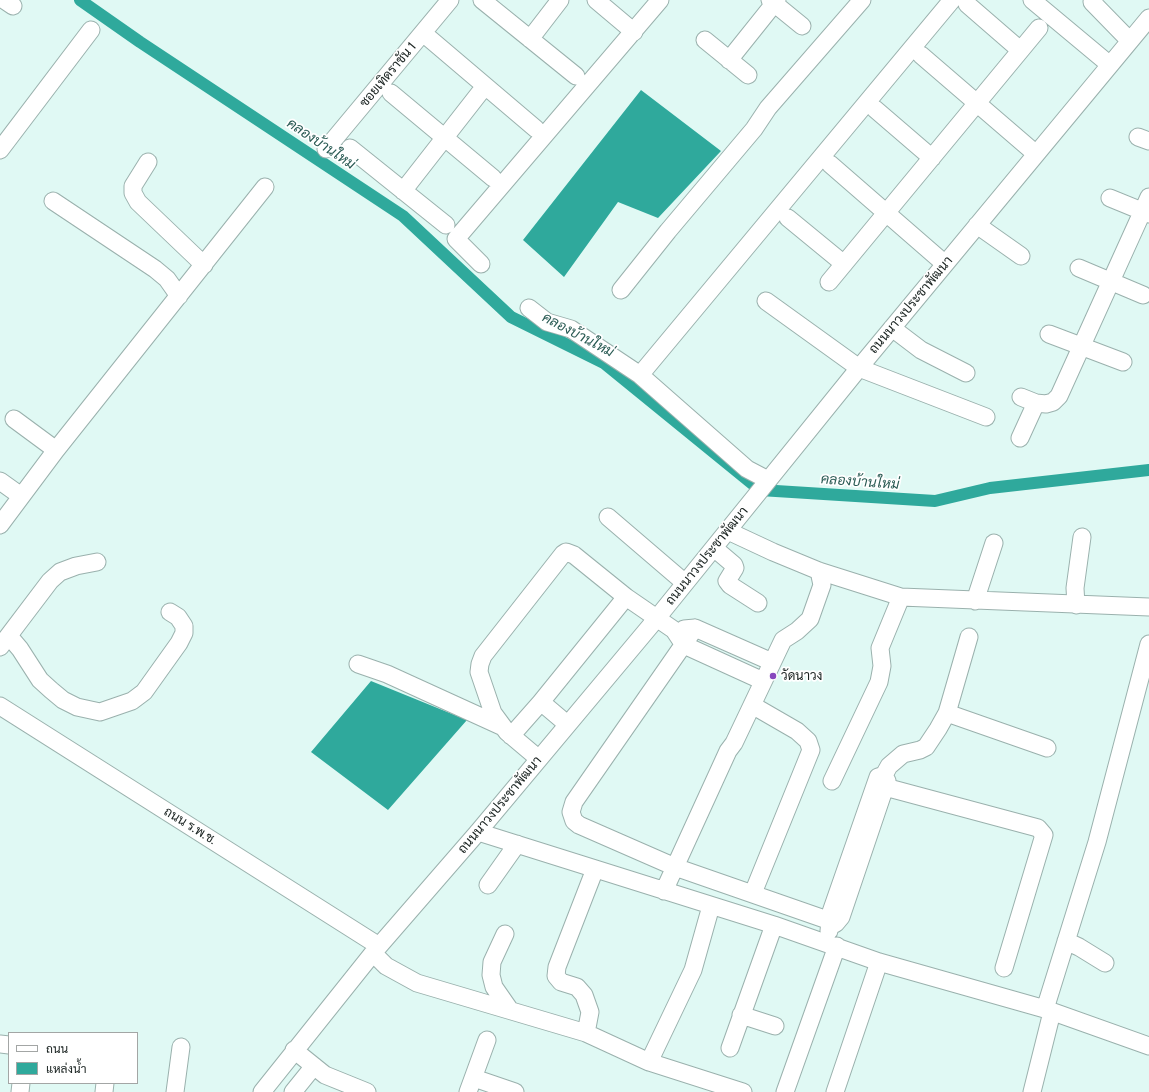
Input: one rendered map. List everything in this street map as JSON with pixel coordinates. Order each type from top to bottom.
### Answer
[{"type":"street","name":"ซอยเทิดราชัน 1","points":[[326,149],[450,0]]},
{"type":"street","points":[[482,0],[576,76]]},
{"type":"street","points":[[530,39],[560,0]]},
{"type":"street","points":[[596,0],[634,32]]},
{"type":"street","points":[[481,264],[456,240],[660,0]]},
{"type":"street","points":[[621,290],[668,231],[754,130],[768,108],[862,0]]},
{"type":"street","points":[[1032,0],[1110,65]]},
{"type":"street","points":[[728,60],[774,1],[802,26]]},
{"type":"street","points":[[1092,1],[1130,41]]},
{"type":"street","points":[[640,375],[959,2],[1020,50]]},
{"type":"street","name":"ถนนนาวงประชาพัฒนา","points":[[262,1092],[294,1050],[376,950],[478,832],[657,618],[859,368],[1149,18]]},
{"type":"street","points":[[829,282],[1039,28]]},
{"type":"street","points":[[0,150],[91,30]]},
{"type":"street","points":[[423,33],[536,129]]},
{"type":"street","points":[[704,40],[748,75]]},
{"type":"street","points":[[921,55],[1036,154]]},
{"type":"street","points":[[403,191],[485,86]]},
{"type":"street","points":[[391,93],[493,178]]},
{"type":"street","points":[[875,109],[932,158]]},
{"type":"street","points":[[350,148],[446,225]]},
{"type":"street","points":[[148,162],[133,186],[132,193],[138,202],[204,265]]},
{"type":"street","points":[[830,164],[945,264]]},
{"type":"street","points":[[0,525],[56,450],[265,187]]},
{"type":"street","points":[[1020,438],[1028,400],[1046,404],[1053,402],[1060,396],[1111,282],[1147,208],[1110,198]]},
{"type":"street","points":[[52,201],[155,269],[167,279],[179,296]]},
{"type":"street","points":[[788,218],[844,264]]},
{"type":"street","points":[[977,226],[1021,256]]},
{"type":"street","points":[[1079,268],[1143,295]]},
{"type":"street","points":[[766,301],[859,368],[986,417]]},
{"type":"street","points":[[529,308],[547,322],[571,329],[640,375],[747,469],[767,481]]},
{"type":"street","points":[[892,328],[921,350],[966,373]]},
{"type":"street","points":[[1049,334],[1081,348],[1122,362]]},
{"type":"street","points":[[14,419],[56,450]]},
{"type":"street","points":[[0,481],[22,496]]},
{"type":"street","points":[[608,517],[685,583]]},
{"type":"street","points":[[728,531],[819,571],[901,597],[1149,607]]},
{"type":"street","points":[[1076,605],[1076,588],[1082,537]]},
{"type":"street","points":[[975,601],[994,543]]},
{"type":"street","points":[[714,548],[734,565],[735,568],[727,581],[730,585],[758,602]]},
{"type":"street","points":[[539,759],[506,731],[493,713],[479,672],[481,660],[563,554],[570,552],[626,597],[674,630],[684,645],[763,681]]},
{"type":"street","points":[[97,562],[76,566],[60,572],[50,581],[4,642],[20,649],[40,680],[64,700],[77,707],[100,712],[132,702],[144,692],[179,643],[184,633],[184,626],[178,617],[170,612]]},
{"type":"street","points":[[664,892],[728,751],[734,743],[782,640],[797,631],[810,619],[822,585],[819,571]]},
{"type":"street","points":[[506,731],[541,702],[626,597]]},
{"type":"street","points":[[832,781],[879,682],[882,666],[880,648],[901,597]]},
{"type":"street","points":[[674,630],[695,628],[772,662]]},
{"type":"street","points":[[695,628],[574,802],[571,812],[574,821],[579,825],[675,867],[753,893],[832,923]]},
{"type":"street","points":[[832,923],[842,917],[889,766],[903,754],[926,747],[946,713],[969,637]]},
{"type":"street","points":[[1032,1092],[1048,1010],[1066,941],[1097,842],[1149,644]]},
{"type":"street","points":[[358,664],[386,674],[506,731]]},
{"type":"street","points":[[541,702],[567,724]]},
{"type":"street","points":[[752,705],[797,731],[808,741],[811,750],[753,893]]},
{"type":"street","name":"ถนน ร.พ.ช.","points":[[0,706],[376,950],[386,966],[417,983],[586,1033],[649,1062],[743,1092]]},
{"type":"street","points":[[946,713],[1047,748]]},
{"type":"street","points":[[884,781],[1038,828],[1044,835],[1004,968]]},
{"type":"street","points":[[478,832],[664,892],[774,925],[880,962],[1048,1010],[1149,1046]]},
{"type":"street","points":[[488,885],[517,844]]},
{"type":"street","points":[[586,1033],[590,1012],[584,995],[577,987],[561,982],[556,976],[557,967],[595,869]]},
{"type":"street","points":[[649,1062],[693,970],[711,906]]},
{"type":"street","points":[[785,1092],[830,944],[832,923]]},
{"type":"street","points":[[730,1048],[774,925]]},
{"type":"street","points":[[505,934],[492,962],[491,975],[494,987],[510,1010]]},
{"type":"street","points":[[1066,941],[1079,946],[1105,964]]},
{"type":"street","points":[[834,1092],[880,962]]},
{"type":"street","points":[[741,1016],[776,1026]]},
{"type":"street","points":[[487,1040],[471,1085],[515,1092]]},
{"type":"street","points":[[175,1092],[181,1047]]},
{"type":"street","points":[[294,1050],[336,1081],[367,1092]]},
{"type":"street","points":[[293,1092],[314,1066]]},
{"type":"water","points":[[641,90],[721,151],[658,218],[618,202],[564,277],[523,240]]},
{"type":"water","points":[[371,681],[467,720],[388,810],[311,752]]},
{"type":"waterway","name":"คลองบ้านใหม่","points":[[80,0],[140,42],[403,216],[511,317],[604,363],[760,490],[935,501],[990,488],[1149,470]]},
{"type":"place","name":"วัดนาวง","points":[[773,676]]}]
